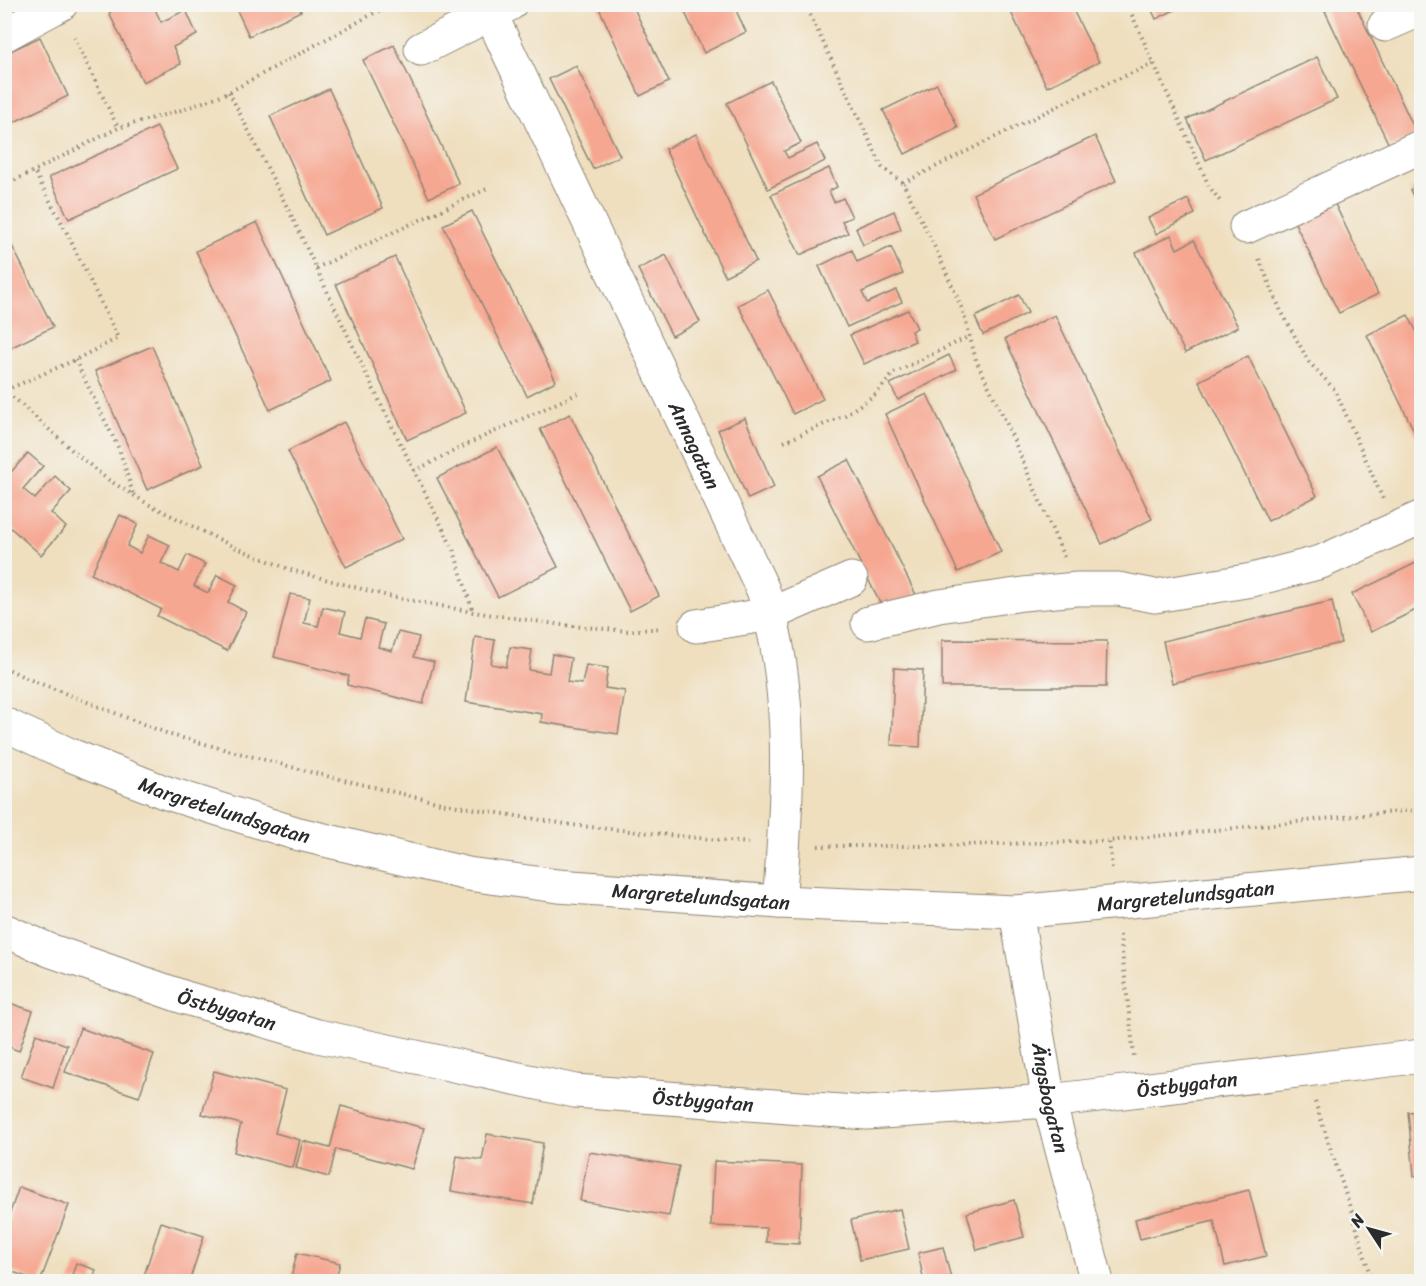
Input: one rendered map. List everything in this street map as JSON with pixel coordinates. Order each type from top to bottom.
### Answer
[{"type":"street","points":[[4,35],[61,5]]},
{"type":"street","points":[[1385,25],[1422,9]]},
{"type":"street","points":[[421,49],[500,10]]},
{"type":"street","name":"Annagatan","points":[[500,10],[763,590],[771,614],[786,727],[787,784],[779,902]]},
{"type":"street","points":[[1246,227],[1422,146]]},
{"type":"street","points":[[868,623],[939,606],[1023,594],[1077,589],[1118,589],[1155,596],[1252,580],[1321,562],[1408,524]]},
{"type":"street","points":[[696,626],[771,614],[851,579]]},
{"type":"street","name":"Margretelundsgatan","points":[[4,724],[68,754],[164,792],[296,833],[468,874],[558,886],[779,902],[1016,912],[1422,873]]},
{"type":"street","name":"Ängsbogatan","points":[[1016,912],[1049,1101],[1098,1281]]},
{"type":"street","name":"Östbygatan","points":[[4,930],[49,950],[186,998],[318,1036],[575,1091],[867,1113],[1049,1101],[1422,1056]]},
{"type":"path","points":[[4,186],[118,128],[185,109],[229,92],[391,4]]},
{"type":"path","points":[[805,4],[882,167],[903,183],[939,256],[963,310],[976,360],[1032,480],[1077,589]]},
{"type":"path","points":[[1127,4],[1209,186],[1227,211],[1246,227],[1280,309],[1310,362],[1335,390],[1408,524]]},
{"type":"path","points":[[61,5],[118,128]]},
{"type":"path","points":[[903,183],[1076,97],[1153,64]]},
{"type":"path","points":[[229,92],[454,551],[472,612]]},
{"type":"path","points":[[34,171],[118,338],[75,360],[5,389],[106,479],[232,546],[291,570],[388,596],[472,612],[562,625],[628,631],[696,626]]},
{"type":"path","points":[[316,268],[489,188]]},
{"type":"path","points":[[784,442],[844,415],[876,394],[894,373],[970,336]]},
{"type":"path","points":[[75,360],[120,451],[133,495]]},
{"type":"path","points":[[414,471],[580,392]]},
{"type":"path","points":[[4,667],[26,678],[171,735],[314,773],[445,804],[571,825],[784,846],[926,846],[1109,841]]},
{"type":"path","points":[[1305,1070],[1372,1281]]},
{"type":"building","points":[[114,4],[164,4],[155,9],[161,22],[186,10],[197,35],[173,47],[181,64],[143,82],[109,13],[116,9]]},
{"type":"building","points":[[234,4],[298,4],[301,11],[249,36]]},
{"type":"building","points":[[597,4],[632,4],[669,82],[640,96]]},
{"type":"building","points":[[681,4],[733,4],[746,32],[704,53]]},
{"type":"building","points":[[1007,4],[1070,4],[1099,62],[1047,87]]},
{"type":"building","points":[[1149,4],[1187,4],[1156,19]]},
{"type":"building","points":[[1339,4],[1355,4],[1417,134],[1390,147],[1325,11]]},
{"type":"building","points":[[40,37],[68,96],[4,127],[4,54]]},
{"type":"building","points":[[394,45],[459,184],[429,198],[363,60]]},
{"type":"building","points":[[1317,57],[1337,99],[1206,160],[1187,119]]},
{"type":"building","points":[[576,66],[620,156],[593,169],[549,79]]},
{"type":"building","points":[[771,81],[801,143],[784,151],[788,158],[817,144],[825,161],[768,189],[727,103]]},
{"type":"building","points":[[937,84],[958,128],[905,154],[883,110]]},
{"type":"building","points":[[329,89],[383,208],[324,235],[270,116]]},
{"type":"building","points":[[157,127],[177,169],[69,219],[49,177]]},
{"type":"building","points":[[696,134],[756,261],[725,276],[665,149]]},
{"type":"building","points":[[1095,136],[1116,181],[995,239],[973,194]]},
{"type":"building","points":[[829,168],[837,187],[829,191],[834,202],[843,198],[852,217],[842,221],[848,233],[800,255],[771,195]]},
{"type":"building","points":[[1422,184],[1422,214],[1410,190]]},
{"type":"building","points":[[1188,199],[1195,214],[1156,234],[1148,218]]},
{"type":"building","points":[[1334,202],[1378,294],[1339,313],[1294,221]]},
{"type":"building","points":[[472,211],[556,381],[527,396],[443,225]]},
{"type":"building","points":[[894,211],[901,229],[863,245],[856,228]]},
{"type":"building","points":[[257,222],[331,381],[270,410],[196,251]]},
{"type":"building","points":[[4,230],[53,327],[4,351]]},
{"type":"building","points":[[1171,235],[1177,249],[1194,240],[1238,327],[1185,353],[1136,253]]},
{"type":"building","points":[[891,247],[903,274],[862,292],[867,303],[896,290],[902,302],[847,327],[819,266],[852,250],[857,262]]},
{"type":"building","points":[[666,255],[700,322],[672,336],[638,269]]},
{"type":"building","points":[[395,257],[466,413],[407,440],[336,284]]},
{"type":"building","points":[[768,290],[823,399],[793,414],[738,305]]},
{"type":"building","points":[[1019,295],[1028,313],[983,335],[975,317]]},
{"type":"building","points":[[908,310],[917,328],[911,331],[915,341],[864,364],[850,335]]},
{"type":"building","points":[[1055,315],[1152,519],[1102,544],[1005,339]]},
{"type":"building","points":[[1408,315],[1422,342],[1422,447],[1367,335]]},
{"type":"building","points":[[152,346],[203,465],[147,490],[95,371]]},
{"type":"building","points":[[949,355],[956,370],[898,400],[890,384]]},
{"type":"building","points":[[1248,356],[1317,496],[1268,521],[1199,381]]},
{"type":"building","points":[[927,394],[1001,552],[958,572],[885,414]]},
{"type":"building","points":[[570,414],[659,596],[630,611],[540,429]]},
{"type":"building","points":[[745,418],[774,487],[748,499],[718,430]]},
{"type":"building","points":[[344,422],[402,539],[346,567],[288,451]]},
{"type":"building","points":[[497,447],[558,567],[498,597],[437,478]]},
{"type":"building","points":[[28,453],[43,466],[23,489],[35,499],[55,476],[71,491],[51,513],[66,527],[41,555],[4,522],[4,465],[12,471]]},
{"type":"building","points":[[849,460],[917,597],[885,613],[817,476]]},
{"type":"building","points":[[120,515],[138,524],[127,546],[140,553],[149,535],[170,545],[161,563],[179,572],[187,555],[205,564],[194,586],[208,593],[217,575],[237,585],[228,602],[246,612],[227,651],[157,616],[161,609],[91,574]]},
{"type":"building","points":[[1422,560],[1422,607],[1371,632],[1352,594]]},
{"type":"building","points":[[290,594],[310,598],[304,623],[318,626],[323,607],[345,612],[340,632],[360,637],[365,619],[384,624],[378,647],[392,651],[398,632],[419,637],[414,657],[434,662],[423,704],[347,685],[349,676],[274,657]]},
{"type":"building","points":[[1332,601],[1341,643],[1172,683],[1163,641]]},
{"type":"building","points":[[475,637],[495,640],[491,664],[506,667],[510,647],[532,650],[529,670],[549,673],[552,654],[571,658],[567,682],[582,684],[586,665],[608,668],[605,688],[625,691],[618,734],[541,722],[542,714],[466,702]]},
{"type":"building","points":[[942,640],[1107,641],[1106,687],[942,687]]},
{"type":"building","points":[[894,668],[923,670],[920,747],[891,745]]},
{"type":"building","points":[[4,1001],[33,1011],[19,1051],[4,1045]]},
{"type":"building","points":[[80,1028],[154,1054],[139,1097],[65,1072]]},
{"type":"building","points":[[36,1034],[67,1045],[53,1088],[21,1077]]},
{"type":"building","points":[[214,1071],[286,1090],[275,1133],[300,1140],[293,1168],[234,1152],[241,1124],[202,1114]]},
{"type":"building","points":[[341,1106],[424,1128],[412,1169],[336,1149],[329,1177],[296,1168],[303,1141],[330,1148]]},
{"type":"building","points":[[1422,1111],[1422,1175],[1414,1176],[1408,1112]]},
{"type":"building","points":[[487,1134],[543,1143],[533,1204],[451,1191],[457,1156],[482,1160]]},
{"type":"building","points":[[589,1152],[679,1166],[669,1216],[580,1201]]},
{"type":"building","points":[[714,1161],[802,1165],[799,1244],[766,1242],[766,1228],[711,1226]]},
{"type":"building","points":[[19,1187],[69,1205],[40,1282],[5,1269],[5,1227]]},
{"type":"building","points":[[1249,1190],[1266,1256],[1225,1266],[1214,1221],[1140,1239],[1135,1219]]},
{"type":"building","points":[[1014,1200],[1024,1237],[977,1250],[967,1213]]},
{"type":"building","points":[[900,1209],[909,1249],[860,1260],[851,1220]]},
{"type":"building","points":[[161,1222],[204,1236],[189,1282],[142,1282]]},
{"type":"building","points":[[943,1247],[952,1282],[924,1282],[918,1253]]},
{"type":"building","points":[[297,1253],[340,1263],[335,1282],[290,1282]]},
{"type":"building","points":[[76,1263],[96,1270],[92,1282],[70,1282]]}]
